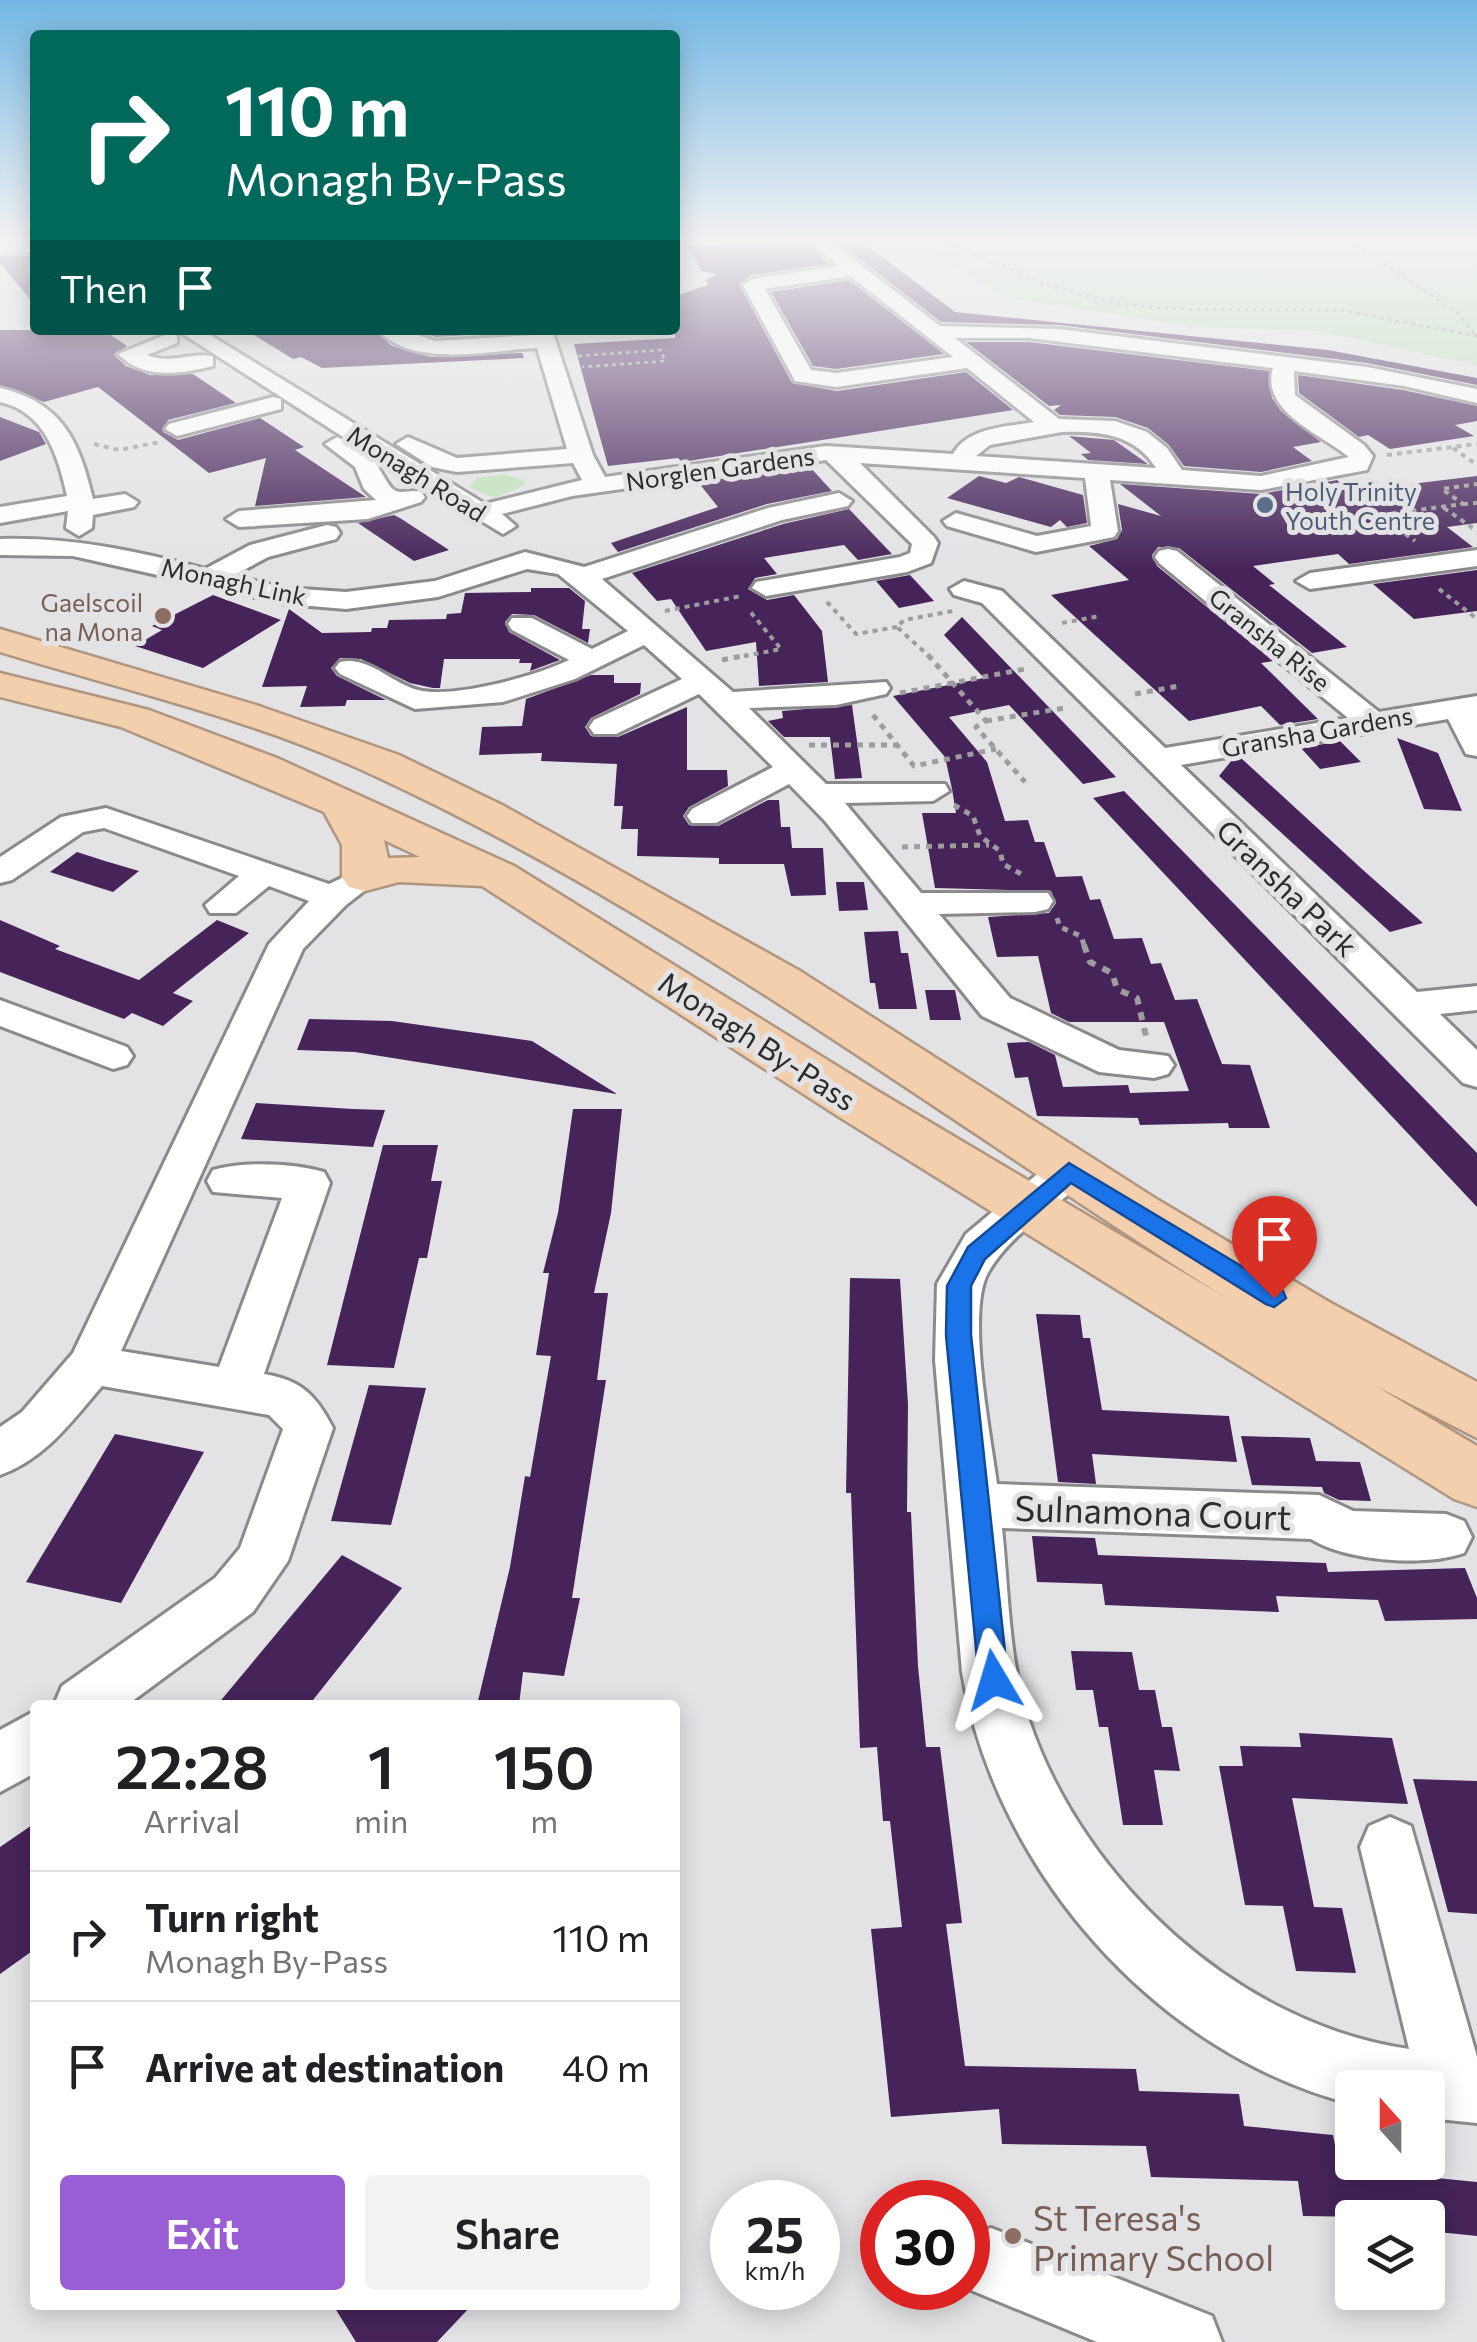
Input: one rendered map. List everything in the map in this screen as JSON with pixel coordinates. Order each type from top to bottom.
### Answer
[{"type":"highway","name":"Monagh By-Pass","points":[[0,640],[246,714],[384,764],[487,814],[783,982],[1049,1189],[1477,1479]]},
{"type":"highway","points":[[0,663],[44,676],[136,718]]},
{"type":"highway","name":"Monagh By-Pass","points":[[0,685],[136,718],[338,800],[498,876],[855,1102],[1049,1189],[1308,1318],[1477,1412]]},
{"type":"highway","points":[[338,800],[360,831],[369,854],[349,887]]},
{"type":"highway","points":[[349,887],[399,869],[498,876]]},
{"type":"street","points":[[136,350],[128,354],[150,368],[205,361]]},
{"type":"street","name":"Monagh Road","points":[[192,350],[366,462],[376,475],[376,489],[396,503]]},
{"type":"street","name":"Monagh Road","points":[[203,350],[439,478]]},
{"type":"street","name":"Monagh Road","points":[[248,350],[439,478],[528,543],[531,553],[525,560]]},
{"type":"street","points":[[549,350],[581,455],[598,485],[617,506],[809,472]]},
{"type":"street","points":[[788,350],[800,374],[836,380],[972,361]]},
{"type":"street","points":[[959,350],[1055,427]]},
{"type":"street","points":[[1174,350],[1413,382],[1477,396]]},
{"type":"street","points":[[1286,364],[1281,378],[1284,398],[1355,463]]},
{"type":"street","points":[[0,395],[40,411],[56,426],[80,498],[82,522],[71,546]]},
{"type":"street","points":[[177,429],[274,404]]},
{"type":"street","points":[[961,460],[969,447],[983,439],[1095,422],[1112,424],[1156,453],[1174,477]]},
{"type":"street","points":[[766,588],[907,564],[922,557],[926,543],[837,452]]},
{"type":"street","name":"Norglen Gardens","points":[[482,512],[548,493],[837,452],[1261,483],[1355,463]]},
{"type":"street","points":[[239,518],[368,512],[396,503],[439,478],[499,465],[581,455]]},
{"type":"street","points":[[499,465],[534,470],[548,493]]},
{"type":"street","points":[[956,521],[1036,544],[1105,530],[1096,470]]},
{"type":"street","points":[[0,497],[125,502]]},
{"type":"street","points":[[0,516],[80,498]]},
{"type":"street","points":[[581,577],[777,513],[839,501]]},
{"type":"street","points":[[209,578],[259,551],[327,533]]},
{"type":"street","name":"Monagh Link","points":[[0,547],[71,546],[280,595],[361,600],[425,592],[525,560]]},
{"type":"street","name":"Gransha Rise","points":[[1168,557],[1371,721]]},
{"type":"street","points":[[1310,581],[1477,558]]},
{"type":"street","points":[[525,560],[556,564],[653,622],[694,674],[817,794],[865,848],[996,1008],[1113,1064],[1154,1065]]},
{"type":"street","name":"Gransha Park","points":[[964,589],[998,603],[1477,1073]]},
{"type":"street","points":[[242,618],[280,595]]},
{"type":"street","points":[[350,668],[415,700],[503,693],[591,660],[653,622]]},
{"type":"street","points":[[522,624],[591,660]]},
{"type":"street","points":[[605,727],[694,674]]},
{"type":"street","points":[[728,704],[742,699],[878,694]]},
{"type":"street","points":[[1468,706],[1477,748]]},
{"type":"street","name":"Gransha Gardens","points":[[1158,758],[1468,706]]},
{"type":"street","points":[[704,816],[792,770]]},
{"type":"street","points":[[817,794],[933,790]]},
{"type":"street","points":[[0,872],[72,824],[106,818],[263,874],[349,887]]},
{"type":"street","points":[[223,905],[263,874]]},
{"type":"street","points":[[0,1454],[39,1426],[91,1366],[288,944],[349,887]]},
{"type":"street","points":[[913,904],[1035,900]]},
{"type":"street","points":[[1408,1005],[1477,998]]},
{"type":"street","points":[[5,1020],[112,1056]]},
{"type":"street","points":[[228,1181],[310,1184],[236,1386]]},
{"type":"street","points":[[1049,1189],[976,1253],[959,1286],[958,1335],[998,1716],[1015,1767],[1047,1832],[1100,1902],[1158,1962],[1230,2012],[1309,2058],[1464,2088],[1390,1847]]},
{"type":"street","points":[[89,1700],[234,1594],[262,1562],[308,1428],[297,1410],[282,1397],[236,1386],[91,1366]]},
{"type":"street","name":"Sulnamona Court","points":[[975,1504],[1319,1517],[1344,1534],[1446,1538]]},
{"type":"street","points":[[0,1764],[30,1743]]},
{"type":"street","points":[[991,2262],[1186,2342]]},
{"type":"path","points":[[562,350],[665,361],[660,350]]},
{"type":"path","points":[[64,444],[78,441],[119,450],[185,435],[177,429]]},
{"type":"path","points":[[1355,463],[1477,444]]},
{"type":"path","points":[[1452,448],[1477,464]]},
{"type":"path","points":[[1355,463],[1414,511]]},
{"type":"path","points":[[1463,504],[1442,489],[1477,484]]},
{"type":"path","points":[[1342,520],[1477,502]]},
{"type":"path","points":[[1443,507],[1477,530]]},
{"type":"path","points":[[1412,567],[1477,620]]},
{"type":"path","points":[[808,580],[856,634],[896,626],[904,620],[998,603]]},
{"type":"path","points":[[653,622],[766,588]]},
{"type":"path","points":[[694,674],[781,649],[738,596]]},
{"type":"path","points":[[896,626],[925,650],[986,720]]},
{"type":"path","points":[[996,750],[914,766],[898,745],[878,694],[1059,662]]},
{"type":"path","points":[[1025,782],[976,727],[986,720],[1099,701]]},
{"type":"path","points":[[769,746],[898,745]]},
{"type":"path","points":[[865,848],[992,845]]},
{"type":"green space","points":[[1407,350],[1477,350],[1477,365]]},
{"type":"green space","points":[[504,474],[523,480],[525,485],[494,498],[469,487],[477,478]]},
{"type":"building","points":[[0,350],[121,350],[114,355],[126,366],[150,375],[193,374],[236,403],[168,420],[163,432],[178,440],[260,418],[304,447],[295,450],[366,497],[255,506],[266,458],[209,473],[98,387],[44,402],[0,385]]},
{"type":"building","points":[[279,350],[407,350],[431,357],[522,353],[524,358],[322,368],[301,357],[293,359]]},
{"type":"building","points":[[576,350],[774,350],[792,383],[837,391],[966,372],[1013,410],[682,462],[678,458],[608,466]]},
{"type":"building","points":[[804,350],[939,350],[944,354],[836,369],[813,366]]},
{"type":"building","points":[[977,350],[1098,350],[1269,371],[1272,398],[1281,411],[1321,442],[1293,447],[1312,461],[1261,472],[1184,466],[1169,445],[1148,428],[1115,417],[1060,415],[1054,410],[1061,405],[1049,406]]},
{"type":"building","points":[[1264,350],[1330,350],[1477,378],[1477,385],[1367,363]]},
{"type":"building","points":[[1298,375],[1403,390],[1477,406],[1477,421],[1455,425],[1474,436],[1390,449],[1368,435],[1359,437],[1299,393]]},
{"type":"building","points":[[0,417],[39,432],[46,444],[0,461]]},
{"type":"building","points":[[1069,436],[1114,440],[1148,464],[1088,460],[1081,454],[1091,453]]},
{"type":"building","points":[[809,466],[832,491],[767,504],[618,552],[611,543],[718,507],[698,482]]},
{"type":"building","points":[[979,476],[1006,483],[1019,477],[1083,495],[1087,523],[1067,527],[1060,520],[1051,527],[947,498]]},
{"type":"building","points":[[1477,476],[1477,523],[1447,527],[1473,547],[1349,564],[1338,554],[1253,566],[1275,584],[1269,585],[1347,647],[1312,653],[1179,548],[1158,547],[1152,555],[1157,566],[1273,661],[1261,663],[1318,719],[1280,725],[1261,706],[1189,721],[1051,595],[1129,580],[1089,546],[1117,539],[1122,530],[1118,504],[1161,516],[1120,484],[1261,494],[1337,480],[1353,491]]},
{"type":"building","points":[[849,509],[892,554],[858,560],[844,545],[764,558],[777,574],[755,578],[748,589],[767,600],[794,595],[822,631],[828,682],[759,686],[756,642],[706,651],[671,599],[657,601],[632,573],[783,524]]},
{"type":"building","points":[[394,515],[449,550],[414,561],[358,523]]},
{"type":"building","points":[[1477,570],[1477,611],[1414,619],[1373,584]]},
{"type":"building","points":[[910,575],[934,601],[899,608],[876,581]]},
{"type":"building","points":[[531,588],[569,588],[585,601],[582,629],[590,629],[588,643],[534,615],[512,614],[505,622],[509,632],[560,660],[530,671],[532,663],[519,663],[520,659],[444,659],[440,688],[433,688],[410,683],[361,659],[340,658],[331,668],[337,676],[386,700],[347,700],[345,706],[300,707],[307,686],[262,687],[289,609],[322,633],[371,632],[372,628],[387,628],[389,620],[446,619],[447,614],[461,613],[465,593],[531,592]]},
{"type":"building","points":[[213,595],[281,620],[203,668],[135,646],[162,630],[152,626]]},
{"type":"building","points":[[962,617],[1116,777],[1083,784],[1009,705],[949,717],[987,762],[1005,821],[1028,820],[1035,842],[1044,842],[1056,877],[1082,876],[1090,900],[1100,899],[1114,939],[1142,938],[1151,964],[1161,963],[1175,1000],[1197,999],[1222,1064],[1250,1065],[1270,1128],[1229,1128],[1228,1123],[1140,1125],[1138,1118],[1037,1116],[1028,1077],[1015,1078],[1007,1043],[1029,1042],[1055,1055],[1063,1087],[1128,1085],[1130,1093],[1189,1091],[1164,1022],[1069,1022],[1051,1013],[1038,956],[997,957],[988,917],[1049,913],[1056,903],[1051,891],[935,888],[922,813],[956,813],[945,757],[893,696],[984,678],[944,635]]},
{"type":"building","points":[[591,675],[614,675],[614,683],[641,683],[640,694],[591,718],[585,727],[591,736],[618,737],[687,707],[687,770],[727,770],[728,786],[689,807],[683,816],[689,825],[718,826],[768,800],[779,800],[781,827],[790,827],[792,848],[823,848],[826,895],[791,896],[784,864],[719,864],[719,858],[637,856],[638,829],[621,829],[623,806],[614,806],[617,764],[541,761],[542,753],[479,755],[482,727],[522,726],[526,699]]},
{"type":"building","points":[[852,705],[862,778],[835,779],[830,737],[784,737],[768,721],[783,718],[782,711]]},
{"type":"building","points":[[1397,738],[1438,753],[1462,811],[1424,809]]},
{"type":"building","points":[[1340,741],[1361,762],[1320,769],[1301,748]]},
{"type":"building","points":[[1241,758],[1423,923],[1390,932],[1219,776],[1232,760]]},
{"type":"building","points":[[1124,791],[1477,1153],[1477,1207],[1093,798]]},
{"type":"building","points":[[77,852],[139,871],[113,892],[50,872]]},
{"type":"building","points":[[836,882],[864,882],[868,910],[839,911]]},
{"type":"building","points":[[0,920],[60,946],[55,949],[139,980],[217,920],[249,933],[173,993],[193,1001],[163,1026],[132,1013],[124,1019],[0,972]]},
{"type":"building","points":[[898,931],[901,953],[908,953],[917,1009],[879,1009],[875,983],[870,983],[864,932]]},
{"type":"building","points":[[925,990],[955,990],[961,1020],[930,1020]]},
{"type":"building","points":[[309,1019],[392,1021],[532,1041],[617,1094],[355,1052],[297,1050]]},
{"type":"building","points":[[256,1103],[385,1110],[373,1147],[241,1139]]},
{"type":"building","points":[[573,1109],[622,1109],[611,1213],[594,1293],[608,1293],[597,1380],[606,1380],[572,1598],[580,1598],[564,1676],[523,1672],[520,1700],[478,1700],[510,1567],[525,1476],[530,1477],[551,1356],[536,1355],[549,1273],[543,1273],[558,1213]]},
{"type":"building","points":[[383,1145],[438,1145],[431,1181],[442,1181],[427,1258],[419,1258],[394,1368],[327,1365]]},
{"type":"building","points":[[850,1278],[900,1279],[908,1404],[907,1512],[911,1512],[918,1666],[926,1747],[940,1747],[962,1923],[946,1924],[965,2066],[1136,2069],[1139,2091],[1239,2094],[1244,2126],[1333,2135],[1335,2180],[1477,2182],[1477,2236],[1445,2233],[1445,2200],[1335,2200],[1335,2217],[1303,2216],[1298,2181],[1151,2177],[1146,2146],[1002,2144],[999,2109],[891,2117],[871,1929],[902,1927],[890,1821],[883,1821],[877,1747],[860,1748],[851,1493],[846,1493]]},
{"type":"building","points":[[1036,1314],[1080,1315],[1083,1338],[1090,1338],[1102,1410],[1229,1416],[1237,1462],[1092,1454],[1096,1484],[1058,1482]]},
{"type":"building","points":[[369,1385],[426,1388],[391,1525],[331,1521]]},
{"type":"building","points":[[115,1434],[204,1452],[121,1603],[26,1582]]},
{"type":"building","points":[[1241,1436],[1310,1438],[1316,1461],[1360,1462],[1371,1501],[1339,1500],[1324,1493],[1322,1487],[1252,1485]]},
{"type":"building","points":[[1032,1536],[1095,1538],[1098,1555],[1326,1563],[1328,1572],[1465,1568],[1477,1598],[1477,1619],[1385,1621],[1378,1600],[1276,1596],[1279,1612],[1105,1605],[1102,1584],[1037,1582]]},
{"type":"building","points":[[342,1555],[402,1588],[313,1700],[221,1700]]},
{"type":"building","points":[[1071,1651],[1132,1652],[1139,1690],[1155,1690],[1162,1727],[1172,1727],[1180,1771],[1154,1770],[1163,1825],[1123,1825],[1108,1727],[1099,1727],[1093,1690],[1076,1690]]},
{"type":"building","points":[[1299,1733],[1392,1738],[1408,1804],[1292,1798],[1314,1907],[1342,1908],[1356,1973],[1296,1971],[1283,1906],[1245,1905],[1219,1766],[1243,1766],[1240,1746],[1301,1747]]},
{"type":"building","points":[[1413,1779],[1477,1781],[1477,1914],[1448,1912]]},
{"type":"building","points":[[30,1826],[30,1953],[0,1974],[0,1847]]},
{"type":"building","points":[[336,2310],[467,2310],[437,2342],[356,2342]]},
{"type":"place","name":"Holy Trinity Youth Centre","points":[[1265,505]]},
{"type":"place","name":"Gaelscoil na Mona","points":[[163,616]]},
{"type":"place","name":"St Teresa's Primary School","points":[[1013,2236]]},
{"type":"route","points":[[994,1680],[958,1335],[959,1286],[976,1253],[1069,1171],[1274,1298]]}]
